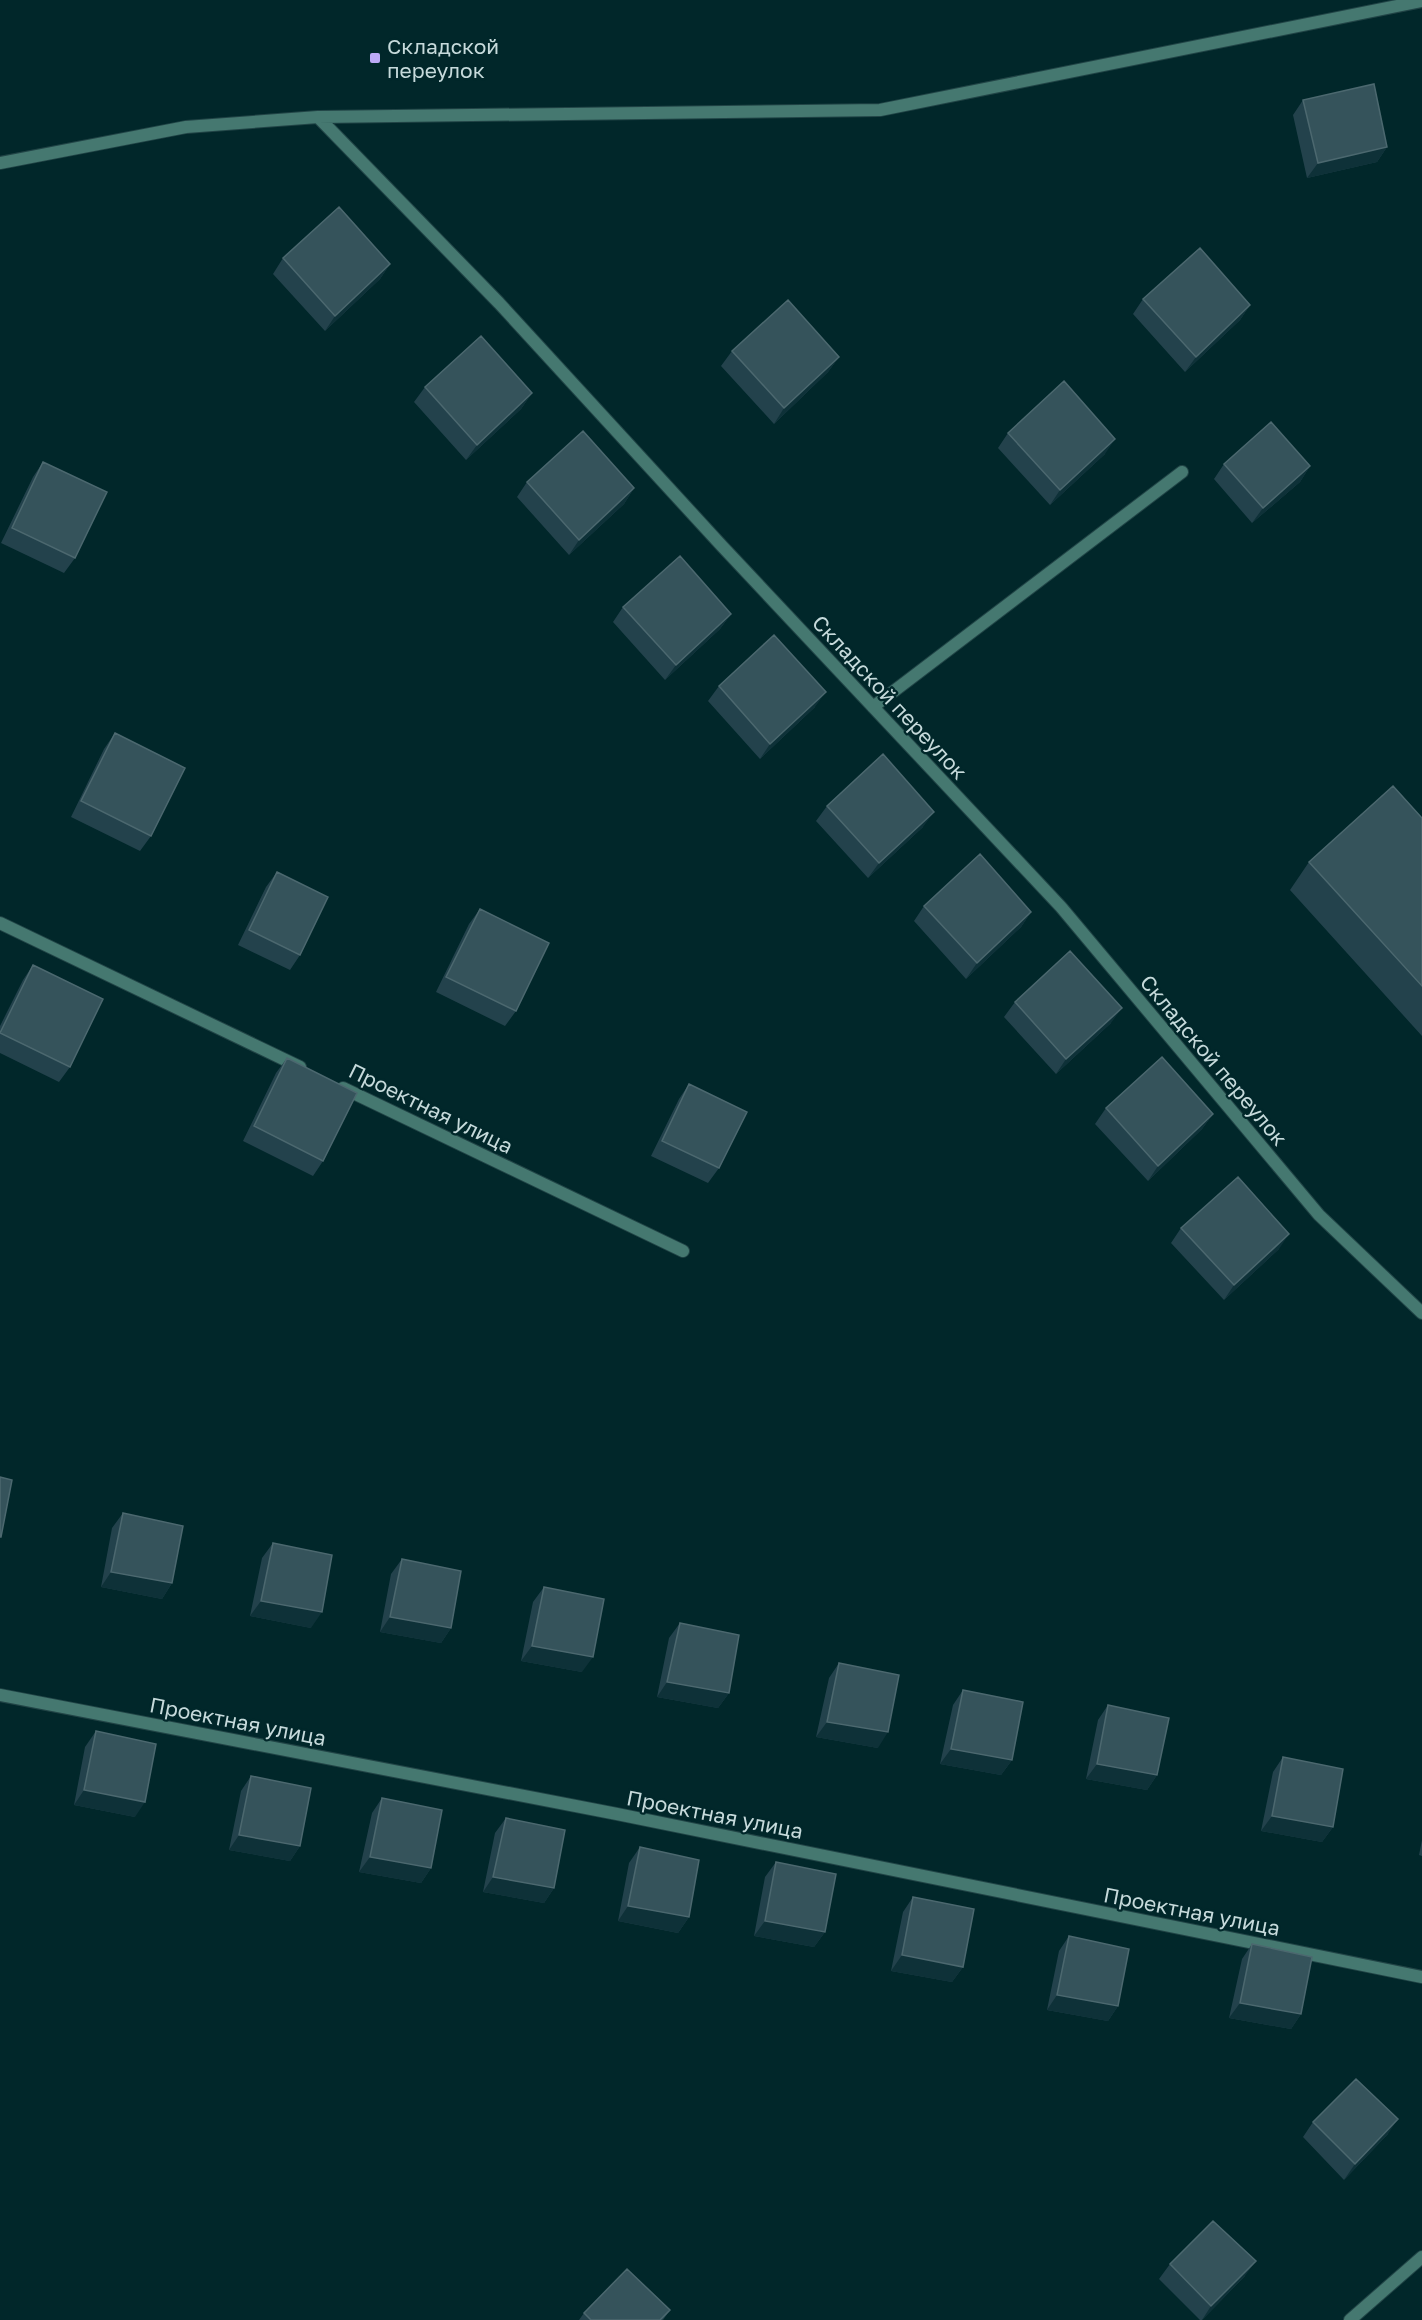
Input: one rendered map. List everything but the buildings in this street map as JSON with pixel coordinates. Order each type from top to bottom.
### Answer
[{"type":"street","points":[[0,163],[186,127],[318,117],[880,110],[1422,1]]},
{"type":"street","name":"Складской переулок","points":[[318,117],[499,303],[1060,907],[1319,1215],[1422,1313]]},
{"type":"street","points":[[873,707],[1182,472]]},
{"type":"street","points":[[0,923],[309,1072]]},
{"type":"street","name":"Проектная улица","points":[[331,1082],[683,1251]]},
{"type":"street","name":"Проектная улица","points":[[0,1695],[629,1817],[1422,1977]]},
{"type":"street","points":[[1350,2320],[1422,2257]]},
{"type":"place","name":"Складской переулок","points":[[375,58]]}]
